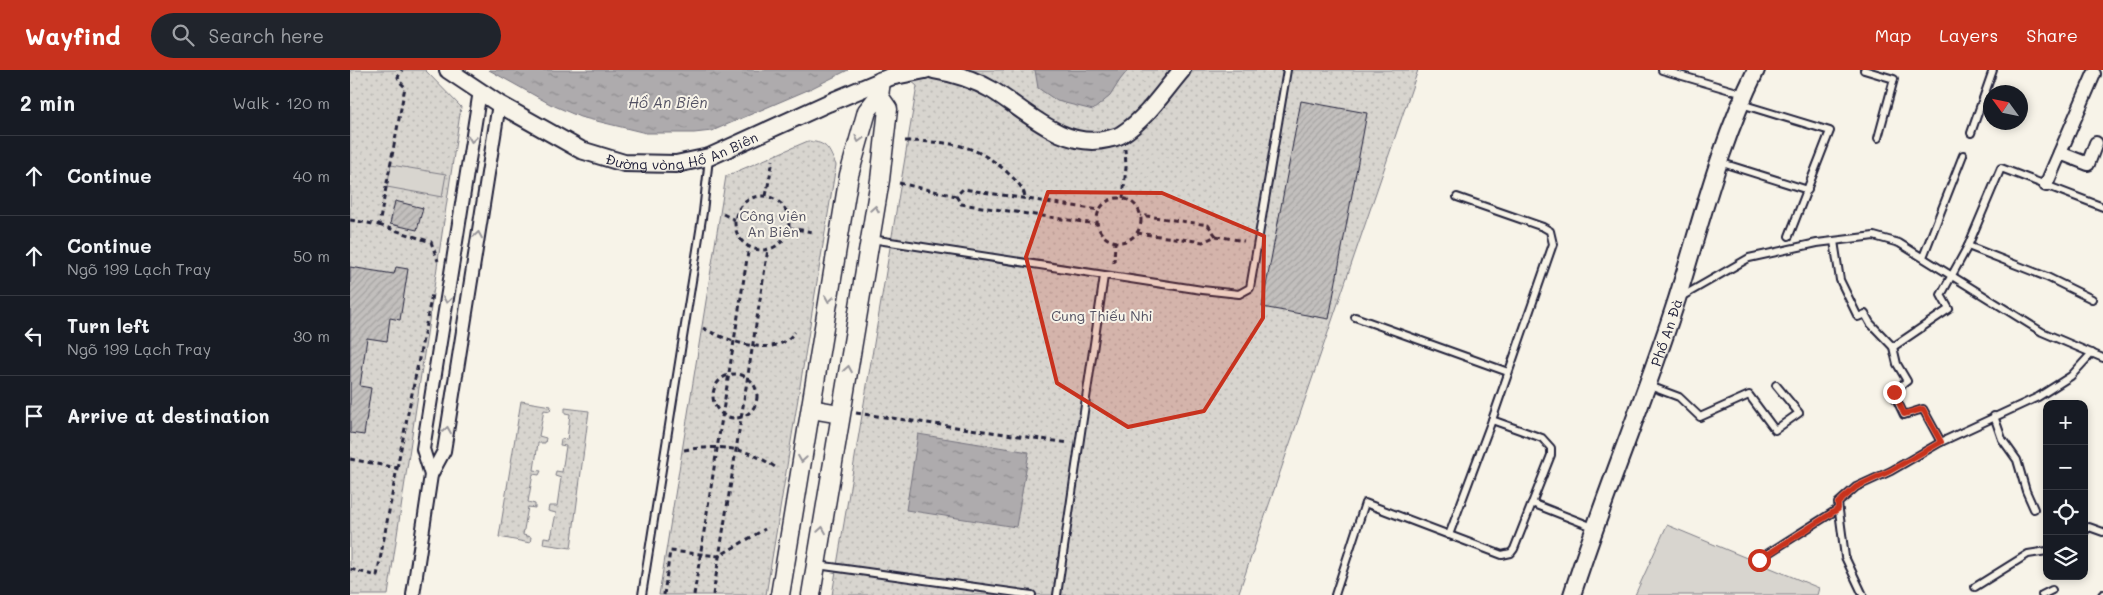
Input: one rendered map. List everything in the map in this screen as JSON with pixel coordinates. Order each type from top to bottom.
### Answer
[{"type":"main road","points":[[812,595],[840,414],[880,180],[888,109],[880,89]]},
{"type":"main road","points":[[780,595],[849,175],[866,111],[880,89]]},
{"type":"main road","points":[[811,408],[840,414]]},
{"type":"street","name":"Đường vòng Hồ An Biên","points":[[448,70],[499,104],[581,150],[624,163],[676,164],[709,157],[828,103],[880,89],[925,70]]},
{"type":"street","points":[[934,70],[971,80],[991,89],[1046,127],[1072,139],[1099,141],[1121,135],[1138,121],[1182,70]]},
{"type":"street","name":"Phố An Đà","points":[[1572,595],[1594,527],[1676,300],[1718,162],[1742,99],[1756,70]]},
{"type":"street","points":[[2046,185],[2094,74]]},
{"type":"street","points":[[431,475],[423,449],[480,91]]},
{"type":"street","points":[[413,595],[431,475],[444,452],[499,104]]},
{"type":"street","points":[[2060,153],[2088,164],[2096,143]]},
{"type":"street","points":[[454,255],[474,258]]},
{"type":"street","points":[[441,337],[461,341]]},
{"type":"lane","points":[[870,239],[1104,276],[1239,294],[1250,288],[1287,70]]},
{"type":"lane","points":[[1662,70],[1830,131],[1789,236]]},
{"type":"lane","points":[[1864,70],[1894,80],[1878,138]]},
{"type":"lane","points":[[1971,134],[1993,70]]},
{"type":"lane","points":[[1923,257],[1963,155]]},
{"type":"lane","points":[[642,595],[703,212],[709,157]]},
{"type":"lane","points":[[1718,162],[1808,190]]},
{"type":"lane","points":[[1893,347],[1949,309],[1941,295],[1968,246],[2001,168],[2103,207]]},
{"type":"lane","points":[[1449,535],[1492,420],[1553,244],[1550,231],[1543,227],[1458,197]]},
{"type":"lane","points":[[1676,300],[1749,258],[1834,241],[1874,236],[1899,243],[2042,332],[2103,358]]},
{"type":"lane","points":[[1834,241],[1840,280],[1858,317],[1865,314],[1870,323],[1893,347],[1897,364],[1907,381],[1894,392],[1904,414],[1923,409],[1941,442]]},
{"type":"lane","points":[[1968,246],[2047,276],[2092,299]]},
{"type":"lane","points":[[1057,595],[1104,276]]},
{"type":"lane","points":[[1355,317],[1508,372]]},
{"type":"lane","points":[[1863,595],[1845,557],[1838,503],[1856,487],[1890,471],[1941,442],[2038,397],[2071,376],[2092,353]]},
{"type":"lane","points":[[1646,384],[1679,398],[1700,417],[1749,395],[1774,430],[1799,413],[1776,385]]},
{"type":"lane","points":[[1994,416],[2002,439],[2017,460],[2034,509]]},
{"type":"lane","points":[[1335,595],[1365,503],[1506,556],[1514,549],[1551,448],[1542,438],[1492,420]]},
{"type":"lane","points":[[1532,503],[1594,527]]},
{"type":"lane","points":[[1759,560],[1838,509]]},
{"type":"lane","points":[[2088,528],[2103,532]]},
{"type":"lane","points":[[1975,587],[2028,554],[2043,552]]},
{"type":"lane","points":[[816,564],[1032,595]]},
{"type":"lane","points":[[2042,595],[2052,590]]},
{"type":"path","points":[[379,225],[405,87],[398,77],[402,70]]},
{"type":"path","points":[[905,141],[941,142],[965,146],[997,164],[1024,190],[1024,197]]},
{"type":"path","points":[[1123,198],[1126,166],[1125,147]]},
{"type":"path","points":[[766,196],[773,160]]},
{"type":"path","points":[[899,183],[956,196],[961,204],[1096,224]]},
{"type":"path","points":[[956,196],[963,189],[1099,210]]},
{"type":"path","points":[[766,196],[782,204],[786,211],[789,228],[786,236],[779,244],[762,250],[749,246],[739,237],[735,220],[743,204],[750,199],[766,196]]},
{"type":"path","points":[[1123,198],[1132,202],[1140,215],[1141,223],[1137,233],[1129,240],[1115,242],[1103,236],[1096,224],[1099,210],[1110,199],[1123,198]]},
{"type":"path","points":[[723,214],[735,220]]},
{"type":"path","points":[[1140,215],[1208,225],[1216,236]]},
{"type":"path","points":[[350,220],[379,225],[431,242],[438,260],[437,270]]},
{"type":"path","points":[[789,228],[813,232]]},
{"type":"path","points":[[1137,233],[1203,242],[1216,236],[1244,241]]},
{"type":"path","points":[[1114,263],[1115,242]]},
{"type":"path","points":[[694,595],[749,246]]},
{"type":"path","points":[[713,595],[768,249]]},
{"type":"path","points":[[350,570],[377,576],[433,289]]},
{"type":"path","points":[[703,328],[715,335],[752,346],[770,346],[786,341],[795,332]]},
{"type":"path","points":[[729,375],[742,375],[747,378],[756,389],[755,403],[752,409],[741,417],[731,418],[722,414],[717,409],[713,396],[718,383],[729,375]]},
{"type":"path","points":[[840,414],[863,412],[1068,443]]},
{"type":"path","points":[[684,450],[718,447],[736,448],[761,458],[775,468]]},
{"type":"path","points":[[350,459],[398,468]]},
{"type":"path","points":[[664,595],[670,550],[719,556],[765,529]]},
{"type":"highlighted area","points":[[1048,192],[1162,193],[1264,236],[1263,318],[1204,411],[1128,427],[1057,383],[1026,257]]},
{"type":"green space","points":[[350,70],[425,70],[461,107],[388,595],[350,595]]},
{"type":"green space","name":"Cung Thiếu Nhi","points":[[898,70],[1418,70],[1238,595],[832,595],[917,86]]},
{"type":"green space","name":"Công viên An Biên","points":[[808,141],[824,145],[836,165],[766,595],[659,595],[726,176]]},
{"type":"green space","points":[[391,165],[446,174],[442,197],[387,187]]},
{"type":"green space","points":[[521,401],[551,406],[550,411],[544,410],[539,436],[546,438],[545,443],[538,443],[534,470],[541,471],[539,475],[533,474],[528,502],[535,504],[535,508],[528,507],[523,535],[531,537],[530,543],[499,537]]},
{"type":"green space","points":[[565,408],[589,411],[571,548],[543,544],[544,537],[551,538],[556,513],[548,511],[549,506],[557,506],[561,478],[555,476],[556,471],[562,472],[566,446],[560,445],[561,439],[567,440],[570,414],[565,413]]},
{"type":"green space","points":[[1667,525],[1819,588],[1817,595],[1635,595]]},
{"type":"water","name":"Hồ An Biên","points":[[489,70],[848,70],[810,89],[712,131],[646,133],[580,117],[550,104]]},
{"type":"water","points":[[1035,70],[1128,70],[1110,96],[1093,110],[1057,101],[1038,88]]},
{"type":"water","points":[[918,434],[1029,452],[1016,527],[906,510]]},
{"type":"building","points":[[1301,101],[1367,113],[1329,319],[1262,307]]},
{"type":"building","points":[[395,201],[423,208],[417,230],[390,224]]},
{"type":"building","points":[[350,267],[394,274],[396,267],[408,269],[400,320],[390,318],[387,341],[367,338],[360,386],[371,388],[364,435],[350,433]]},
{"type":"route","points":[[1759,560],[1838,509],[1838,503],[1856,487],[1890,471],[1941,442],[1923,409],[1904,414],[1894,392]]}]
